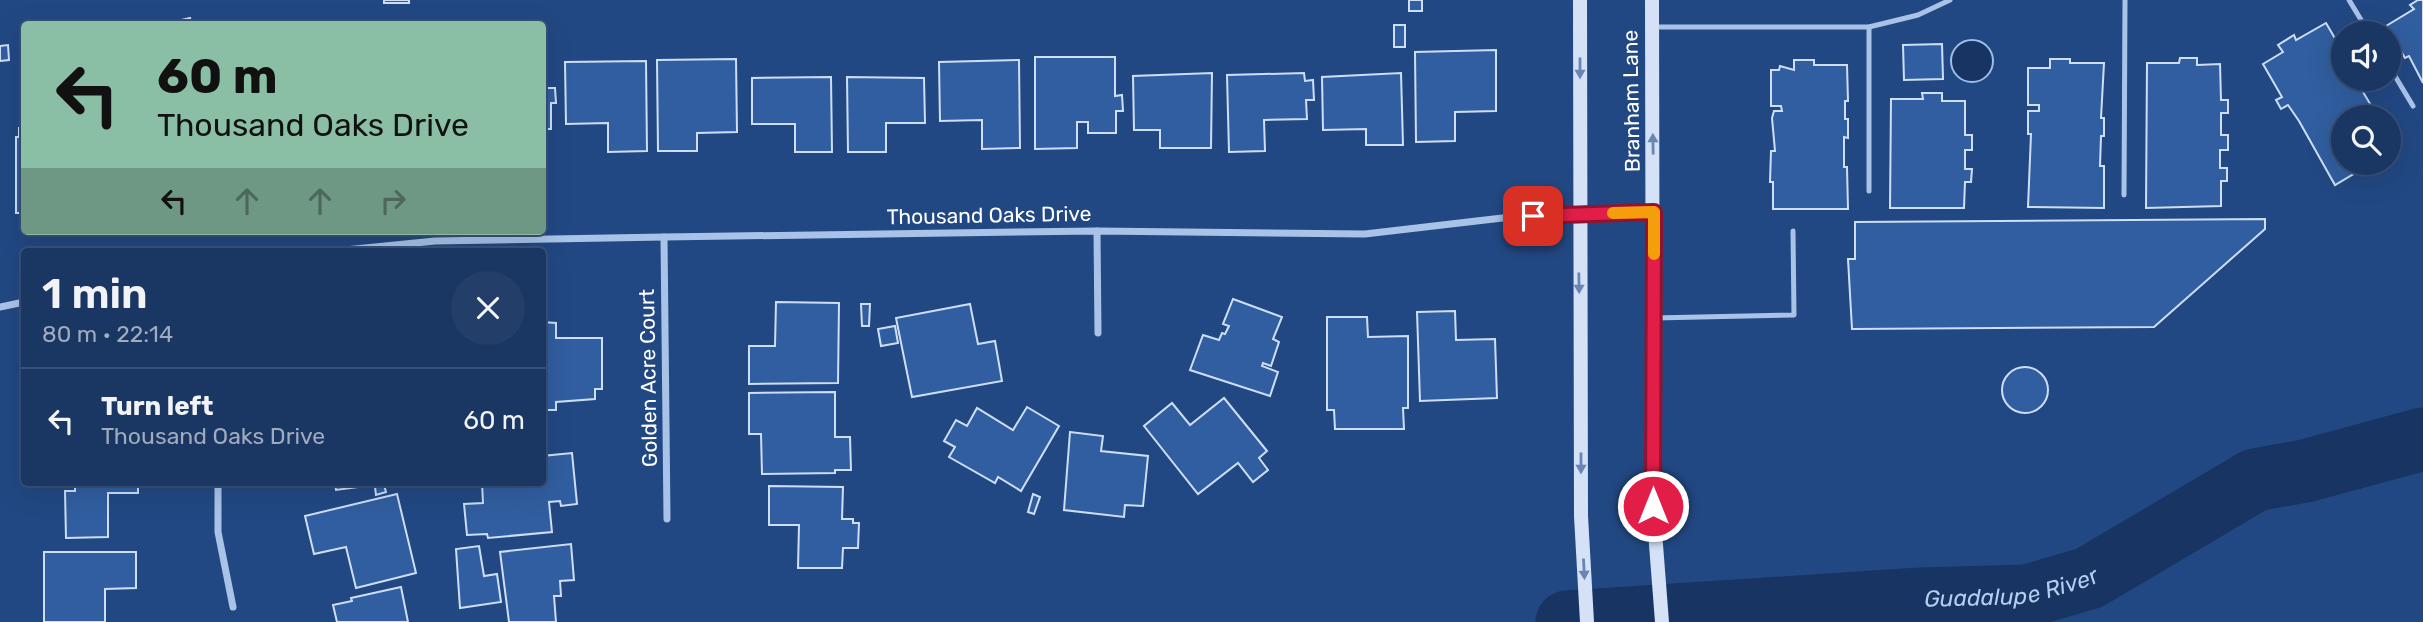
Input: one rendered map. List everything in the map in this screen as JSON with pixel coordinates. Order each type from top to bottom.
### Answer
[{"type":"main road","points":[[1580,0],[1581,516],[1587,622]]},
{"type":"main road","name":"Branham Lane","points":[[1651,0],[1654,212],[1653,506],[1662,622]]},
{"type":"street","name":"Thousand Oaks Drive","points":[[365,248],[435,241],[664,237],[1097,231],[1365,234],[1511,217],[1654,212]]},
{"type":"street","points":[[1097,231],[1098,334]]},
{"type":"street","name":"Golden Acre Court","points":[[664,237],[667,519]]},
{"type":"street","points":[[0,307],[21,303]]},
{"type":"street","points":[[218,486],[218,532],[233,607]]},
{"type":"lane","points":[[1652,27],[1869,27],[1918,15],[1950,0]]},
{"type":"lane","points":[[2124,195],[2125,0]]},
{"type":"lane","points":[[2348,0],[2361,21]]},
{"type":"lane","points":[[1869,27],[1869,191]]},
{"type":"lane","points":[[2401,86],[2413,106]]},
{"type":"lane","points":[[1654,318],[1794,315],[1793,231]]},
{"type":"water","points":[[1972,40],[1987,46],[1993,61],[1987,76],[1972,82],[1957,76],[1951,61],[1957,46]]},
{"type":"building","points":[[384,0],[409,0],[409,3],[384,3]]},
{"type":"building","points":[[1409,0],[1422,0],[1422,11],[1409,11]]},
{"type":"building","points":[[2423,0],[2423,83],[2409,56],[2405,58],[2401,51],[2401,21],[2394,21],[2414,9],[2410,5]]},
{"type":"building","points":[[2326,23],[2331,32],[2331,91],[2362,91],[2371,105],[2331,105],[2331,175],[2352,175],[2335,185],[2288,105],[2281,109],[2276,100],[2282,97],[2263,64],[2283,52],[2278,45],[2294,35],[2296,40]]},
{"type":"building","points":[[1394,25],[1405,25],[1405,47],[1394,47]]},
{"type":"building","points":[[1942,44],[1943,79],[1904,80],[1903,45]]},
{"type":"building","points":[[8,45],[9,60],[0,61],[0,46]]},
{"type":"building","points":[[1496,50],[1496,111],[1455,112],[1455,141],[1416,142],[1415,52]]},
{"type":"building","points":[[1035,57],[1115,57],[1115,96],[1122,95],[1123,111],[1116,111],[1116,133],[1088,133],[1088,122],[1077,122],[1077,148],[1035,149]]},
{"type":"building","points":[[2180,58],[2197,58],[2197,65],[2220,64],[2221,100],[2228,100],[2228,113],[2221,113],[2221,135],[2228,135],[2228,150],[2220,150],[2220,168],[2227,168],[2227,181],[2221,181],[2221,206],[2146,208],[2147,63],[2179,63]]},
{"type":"building","points":[[736,59],[737,132],[697,133],[697,151],[658,151],[657,60]]},
{"type":"building","points":[[2050,59],[2070,59],[2070,63],[2104,63],[2101,118],[2104,118],[2104,136],[2101,136],[2100,166],[2104,166],[2104,208],[2028,207],[2031,134],[2028,134],[2028,111],[2039,111],[2039,105],[2028,105],[2028,68],[2050,68]]},
{"type":"building","points":[[1019,60],[1020,148],[982,149],[982,120],[940,121],[939,62]]},
{"type":"building","points":[[1794,60],[1814,60],[1814,65],[1847,65],[1848,101],[1845,101],[1845,119],[1848,119],[1848,138],[1844,137],[1844,167],[1847,167],[1848,209],[1773,209],[1773,182],[1770,182],[1771,151],[1775,151],[1772,118],[1774,111],[1782,111],[1781,106],[1771,106],[1771,70],[1779,70],[1780,66],[1794,70]]},
{"type":"building","points":[[646,61],[647,151],[608,152],[608,123],[566,124],[565,62]]},
{"type":"building","points":[[546,66],[547,88],[555,88],[556,103],[551,103],[551,129],[546,129]]},
{"type":"building","points":[[1212,73],[1211,148],[1160,148],[1160,130],[1134,130],[1133,76]]},
{"type":"building","points":[[1304,73],[1305,81],[1313,80],[1314,100],[1306,100],[1307,119],[1264,120],[1265,151],[1229,152],[1227,75]]},
{"type":"building","points":[[1401,73],[1403,145],[1366,145],[1366,129],[1323,130],[1322,77]]},
{"type":"building","points":[[831,77],[832,152],[795,152],[795,124],[752,124],[752,78]]},
{"type":"building","points":[[847,77],[924,78],[925,123],[886,123],[886,152],[848,152]]},
{"type":"building","points":[[1922,93],[1942,93],[1942,101],[1965,101],[1965,135],[1972,135],[1972,150],[1965,150],[1965,169],[1972,169],[1971,182],[1965,182],[1964,208],[1890,208],[1891,99],[1923,99]]},
{"type":"building","points":[[21,128],[21,213],[16,213],[16,137],[19,137]]},
{"type":"building","points":[[2265,219],[2265,229],[2154,327],[1852,329],[1848,259],[1855,259],[1855,222]]},
{"type":"building","points":[[1233,299],[1282,317],[1273,339],[1279,342],[1271,366],[1263,363],[1262,366],[1278,372],[1270,396],[1190,370],[1203,335],[1219,340],[1222,333],[1225,334],[1229,326],[1223,324]]},
{"type":"building","points":[[776,302],[839,303],[838,383],[749,384],[749,346],[775,346]]},
{"type":"building","points":[[861,304],[870,304],[869,326],[862,326]]},
{"type":"building","points":[[970,304],[978,344],[995,341],[1002,381],[912,397],[896,318]]},
{"type":"building","points":[[1455,311],[1456,340],[1495,339],[1497,398],[1420,401],[1417,312]]},
{"type":"building","points":[[1327,317],[1367,317],[1368,337],[1408,336],[1408,408],[1403,408],[1404,429],[1335,429],[1334,410],[1327,410]]},
{"type":"building","points":[[546,322],[556,323],[556,338],[602,338],[602,389],[595,389],[595,399],[556,402],[556,410],[546,410]]},
{"type":"building","points":[[895,326],[898,343],[881,346],[878,329]]},
{"type":"building","points":[[2025,367],[2041,374],[2048,390],[2041,406],[2025,413],[2009,406],[2002,390],[2009,374]]},
{"type":"building","points":[[835,392],[835,437],[850,437],[851,470],[835,470],[835,473],[762,474],[761,434],[749,434],[749,393]]},
{"type":"building","points":[[1224,398],[1267,451],[1259,458],[1268,470],[1253,482],[1238,463],[1198,494],[1144,426],[1172,403],[1190,425]]},
{"type":"building","points":[[1027,407],[1059,426],[1021,491],[998,477],[995,483],[949,457],[955,447],[944,441],[956,420],[967,426],[977,408],[1013,430]]},
{"type":"building","points":[[1070,432],[1103,436],[1101,451],[1148,456],[1143,506],[1125,505],[1124,517],[1064,510]]},
{"type":"building","points":[[572,453],[577,504],[561,506],[560,501],[549,502],[552,532],[488,538],[487,534],[467,535],[464,504],[483,503],[482,486],[546,486],[546,456]]},
{"type":"building","points":[[75,486],[138,486],[138,493],[108,493],[108,537],[66,538],[65,491],[75,491]]},
{"type":"building","points":[[335,486],[366,486],[336,490]]},
{"type":"building","points":[[384,486],[386,492],[376,495],[375,487]]},
{"type":"building","points":[[769,486],[843,487],[842,519],[853,519],[853,523],[859,523],[858,548],[843,548],[842,568],[798,568],[799,525],[769,525]]},
{"type":"building","points":[[397,494],[416,573],[356,588],[346,547],[314,554],[305,516]]},
{"type":"building","points":[[1033,494],[1040,497],[1034,514],[1028,512]]},
{"type":"building","points":[[571,544],[574,580],[560,581],[561,596],[554,596],[556,622],[509,622],[500,552]]},
{"type":"building","points":[[479,546],[484,576],[497,574],[501,602],[460,608],[456,549]]},
{"type":"building","points":[[44,552],[136,552],[136,588],[105,589],[105,622],[44,622]]},
{"type":"building","points":[[401,587],[408,622],[337,622],[333,605],[352,601],[351,598]]},
{"type":"waterway","name":"Guadalupe River","points":[[1567,622],[1920,599],[2027,596],[2089,578],[2255,480],[2305,471],[2423,439]]},
{"type":"slow traffic","points":[[1613,213],[1654,212],[1654,254]]},
{"type":"route","points":[[1533,216],[1654,212],[1653,506]]}]
